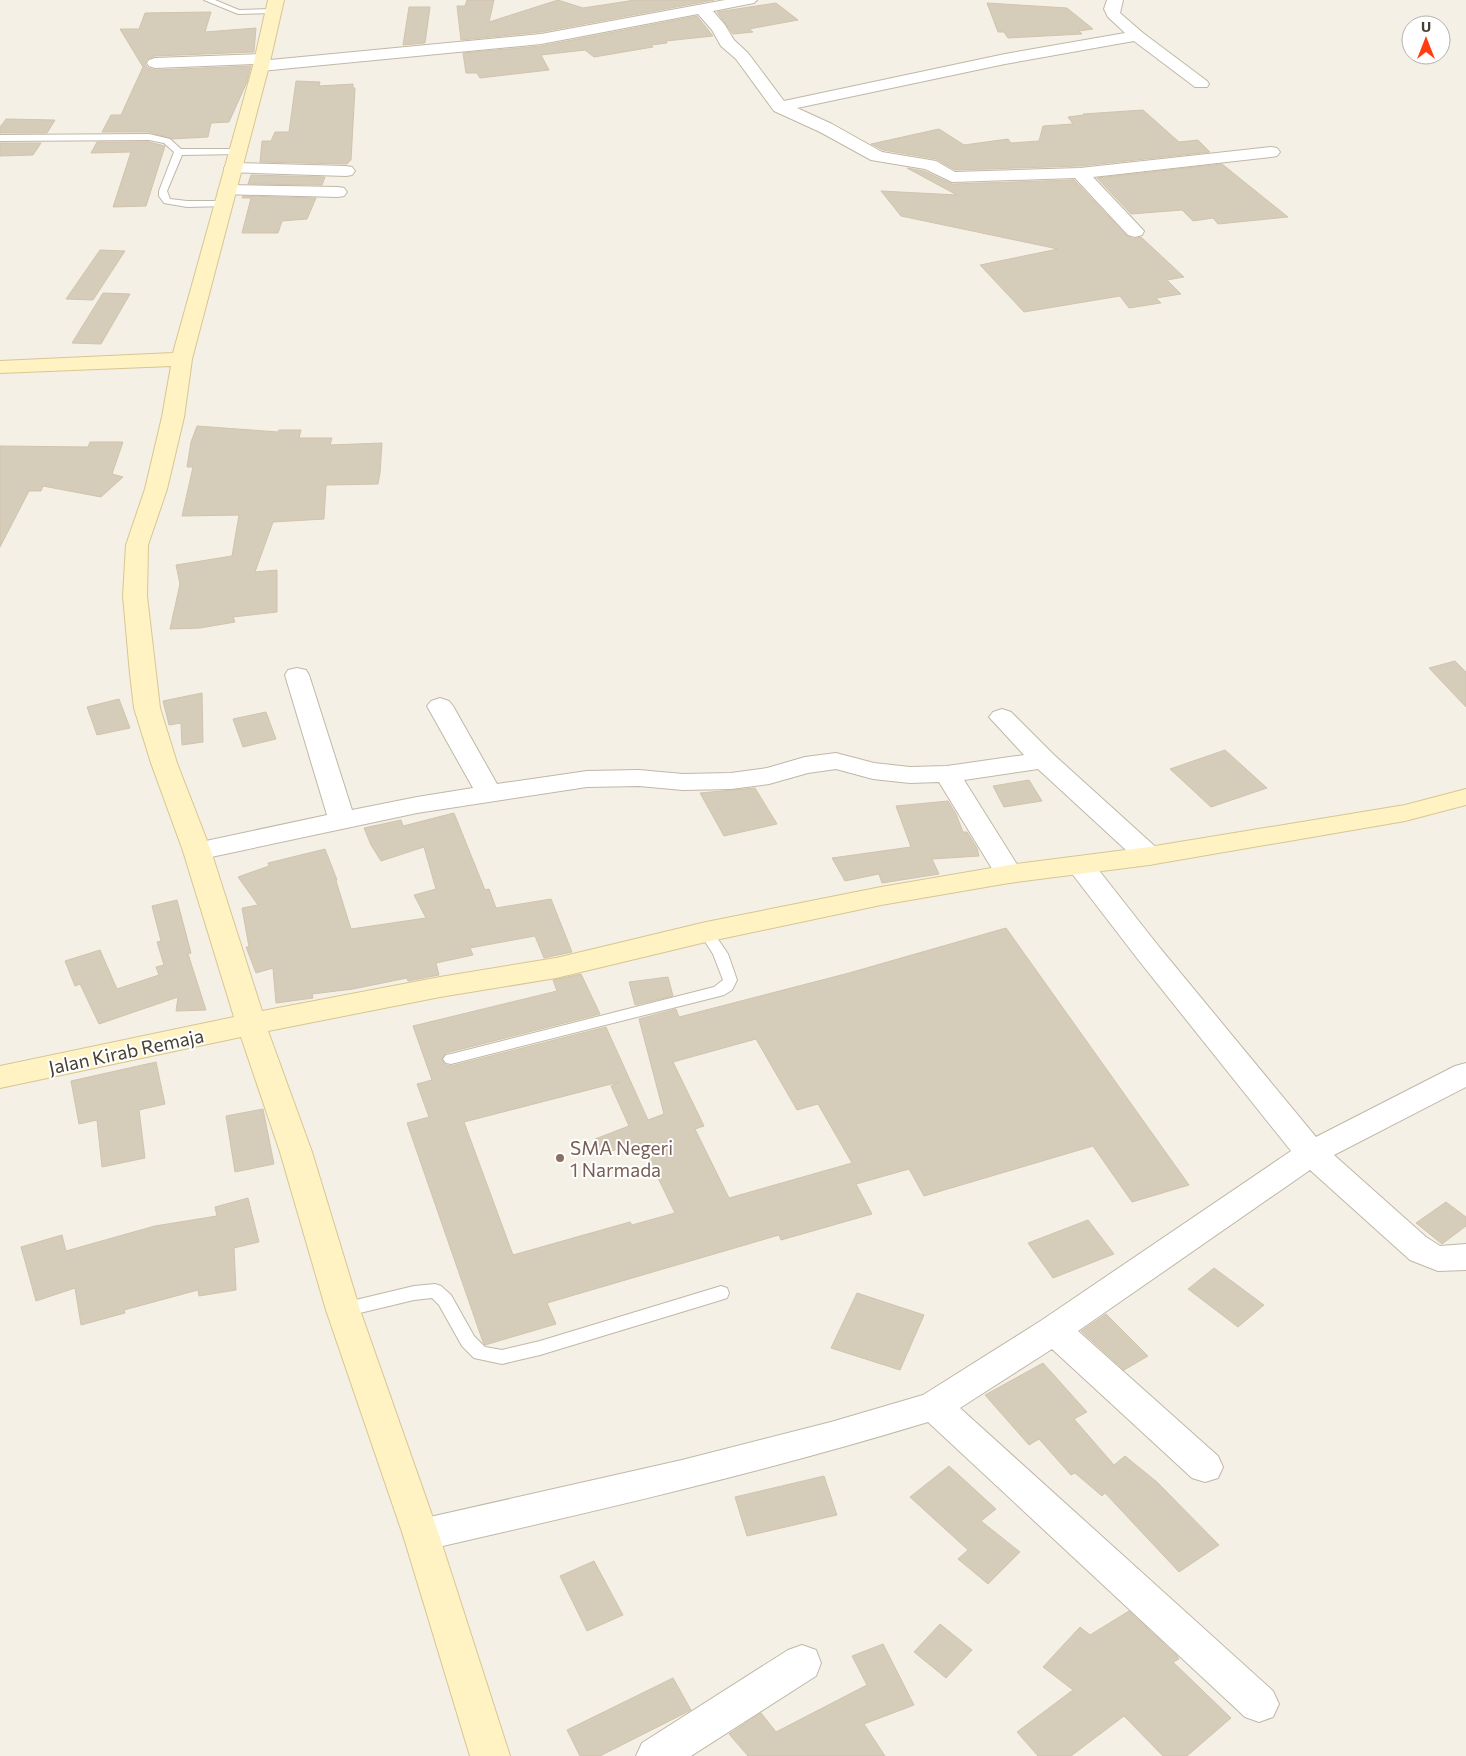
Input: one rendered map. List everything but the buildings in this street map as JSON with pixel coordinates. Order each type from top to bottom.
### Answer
[{"type":"street","points":[[156,63],[262,63],[541,39],[703,10],[728,2],[749,0]]},
{"type":"street","points":[[1115,0],[1112,9],[1113,14],[1137,36],[1201,84]]},
{"type":"street","points":[[275,5],[262,63],[182,359],[173,417],[158,480],[137,545],[134,576],[142,674],[147,708],[164,763],[197,851],[256,1038],[296,1152],[343,1310],[421,1535],[490,1756]]},
{"type":"street","points":[[703,10],[719,28],[723,38],[742,56],[780,107],[826,128],[877,156],[930,165],[952,177],[1080,173],[1271,152]]},
{"type":"street","points":[[780,107],[1005,59],[1137,36]]},
{"type":"street","points":[[236,160],[346,171]]},
{"type":"street","points":[[1080,173],[1135,231]]},
{"type":"street","points":[[226,197],[338,192]]},
{"type":"street","points":[[0,367],[182,359]]},
{"type":"street","points":[[297,675],[342,819]]},
{"type":"street","points":[[440,706],[489,793]]},
{"type":"street","points":[[1002,717],[1044,760],[1149,856]]},
{"type":"street","points":[[197,851],[342,819],[489,793],[587,779],[639,778],[683,782],[731,781],[769,776],[805,765],[836,761],[873,771],[910,776],[947,774],[1044,760]]},
{"type":"street","points":[[947,774],[1009,874]]},
{"type":"street","name":"Jalan Kirab Remaja","points":[[0,1077],[256,1038],[440,987],[714,944],[881,896],[1009,874],[1092,880],[1149,856],[1405,813],[1466,797]]},
{"type":"street","points":[[1092,880],[1150,955],[1311,1153],[1414,1246],[1433,1258],[1445,1260],[1466,1257]]},
{"type":"street","points":[[421,1535],[682,1475],[831,1437],[934,1406],[1054,1330],[1311,1153],[1466,1074]]},
{"type":"street","points":[[1054,1330],[1205,1467]]},
{"type":"street","points":[[934,1406],[1259,1704]]},
{"type":"street","points":[[656,1756],[802,1663]]},
{"type":"lane","points":[[208,0],[232,11],[275,5]]},
{"type":"lane","points":[[232,11],[235,0]]},
{"type":"lane","points":[[0,138],[154,138],[167,141],[179,152],[236,160]]},
{"type":"lane","points":[[179,152],[163,191],[163,196],[167,201],[188,204],[226,197]]},
{"type":"lane","points":[[451,1059],[719,991],[727,986],[730,980],[714,944]]},
{"type":"lane","points":[[343,1310],[414,1293],[436,1291],[445,1300],[468,1341],[480,1353],[502,1357],[540,1348],[721,1293]]},
{"type":"place","name":"SMA Negeri 1 Narmada","points":[[560,1158]]}]
